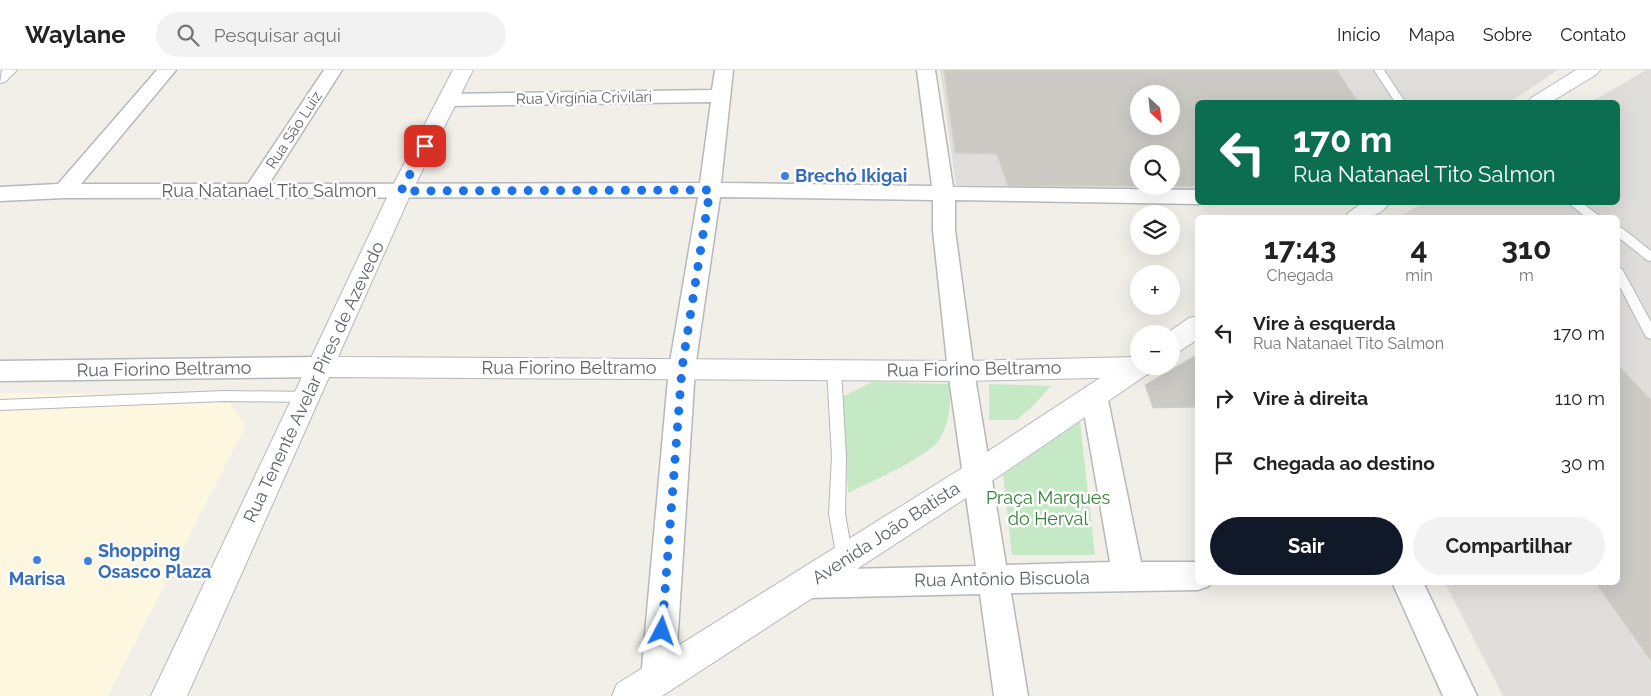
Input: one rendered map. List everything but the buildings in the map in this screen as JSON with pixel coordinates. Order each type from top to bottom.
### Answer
[{"type":"street","points":[[0,79],[10,70]]},
{"type":"street","points":[[64,191],[167,70]]},
{"type":"street","name":"Rua São Luiz","points":[[254,191],[333,70]]},
{"type":"street","name":"Rua Tenente Avelar Pires de Azevedo","points":[[169,696],[401,191],[463,70]]},
{"type":"street","points":[[648,690],[682,368],[710,190],[724,70]]},
{"type":"street","points":[[926,70],[943,194],[944,230],[961,371],[1011,696]]},
{"type":"street","points":[[1541,100],[1590,70]]},
{"type":"street","name":"Rua Virgínia Crivilari","points":[[448,100],[720,96]]},
{"type":"street","name":"Rua Natanael Tito Salmon","points":[[0,194],[64,191],[710,190],[1195,197]]},
{"type":"street","points":[[1360,215],[1375,205]]},
{"type":"street","points":[[1180,338],[1195,327]]},
{"type":"street","name":"Rua Fiorino Beltramo","points":[[0,371],[321,367],[961,371],[1130,366]]},
{"type":"street","name":"Avenida João Batista","points":[[648,690],[806,584],[978,474],[1130,372]]},
{"type":"street","points":[[1094,395],[1128,576]]},
{"type":"street","name":"Rua Antônio Biscuola","points":[[806,584],[1195,576]]},
{"type":"street","points":[[1408,585],[1460,696]]},
{"type":"lane","points":[[1379,70],[1399,100]]},
{"type":"lane","points":[[1576,205],[1586,214]]},
{"type":"lane","points":[[1620,233],[1651,257]]},
{"type":"lane","points":[[1620,276],[1651,334]]},
{"type":"lane","points":[[834,370],[839,457],[837,514],[845,559]]},
{"type":"lane","points":[[0,405],[225,396],[307,397]]},
{"type":"shaded area","points":[[940,70],[1558,70],[1513,100],[1195,100],[1195,189],[1180,189],[1180,145],[1130,145],[1130,188],[956,185]]},
{"type":"shaded area","points":[[1646,70],[1651,70],[1651,696],[1503,696],[1446,585],[1620,585],[1620,215],[1402,215],[1420,205],[1620,205],[1620,100],[1594,100]]},
{"type":"shaded area","name":"Shopping Osasco Plaza","points":[[0,393],[225,396],[245,427],[108,696],[0,696]]},
{"type":"green space","points":[[872,382],[950,384],[948,420],[943,433],[933,447],[911,462],[848,493],[842,397]]},
{"type":"green space","points":[[989,384],[1051,386],[1033,406],[1016,420],[989,420]]},
{"type":"green space","name":"Praça Marques do Herval","points":[[1080,422],[1095,555],[1012,555],[1003,475]]},
{"type":"place","name":"Brechó Ikigai","points":[[785,176]]},
{"type":"place","name":"Marisa","points":[[37,560]]},
{"type":"place","name":"Shopping Osasco Plaza","points":[[88,561]]},
{"type":"route","points":[[425,146],[401,191],[710,190],[682,368],[662,631]]}]
